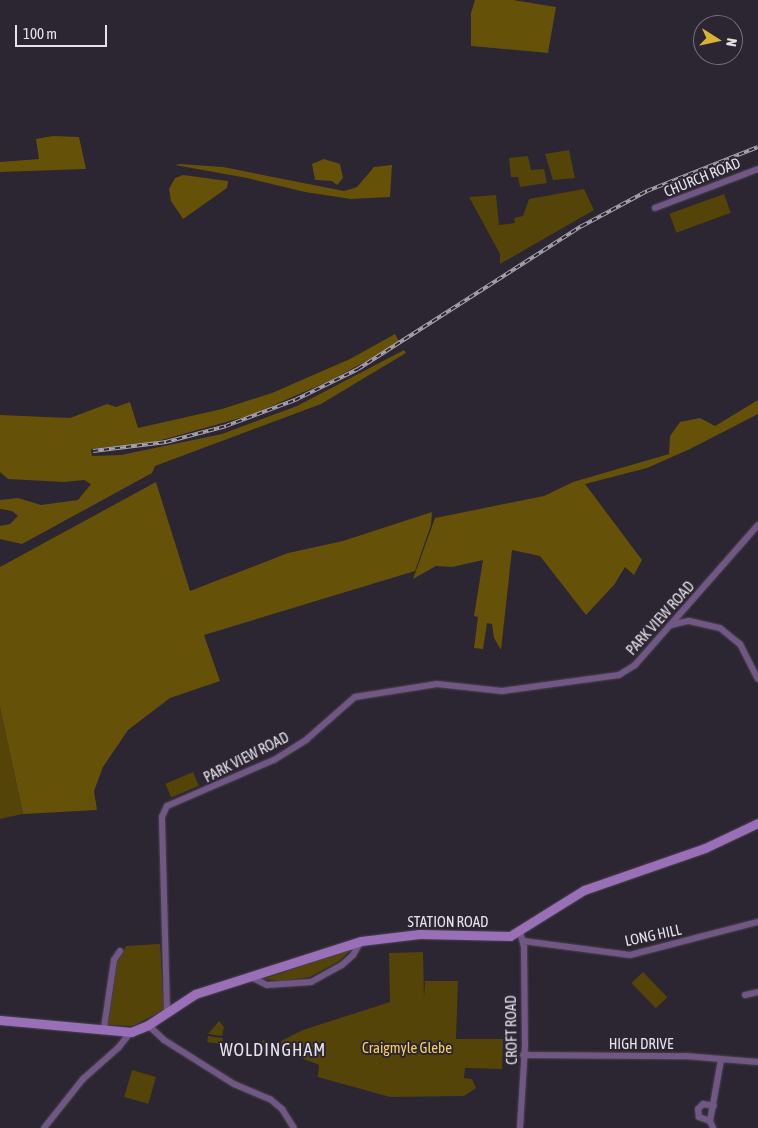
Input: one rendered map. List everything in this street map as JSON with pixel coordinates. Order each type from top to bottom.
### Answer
[{"type":"street","name":"CHURCH ROAD","points":[[655,208],[758,169]]},
{"type":"street","name":"PARK VIEW ROAD","points":[[167,1011],[162,816],[167,806],[274,760],[307,739],[355,697],[437,684],[502,691],[611,678],[634,665],[758,525]]},
{"type":"street","points":[[671,624],[689,621],[720,628],[740,644],[758,678]]},
{"type":"street","name":"STATION ROAD","points":[[131,1032],[148,1025],[195,994],[361,941],[420,934],[521,936],[584,890],[705,848],[758,823]]},
{"type":"street","name":"LONG HILL","points":[[521,936],[630,955],[758,922]]},
{"type":"street","name":"CROFT ROAD","points":[[520,1128],[524,1093],[521,936]]},
{"type":"street","points":[[251,977],[267,985],[311,982],[342,964],[353,955],[361,941]]},
{"type":"street","points":[[104,1028],[114,960],[120,951]]},
{"type":"street","points":[[745,995],[758,992]]},
{"type":"street","points":[[0,1020],[104,1028],[131,1032]]},
{"type":"street","points":[[148,1025],[164,1040],[234,1084],[270,1099],[282,1109],[294,1128]]},
{"type":"street","points":[[44,1128],[83,1079],[118,1048],[131,1032]]},
{"type":"street","name":"HIGH DRIVE","points":[[523,1055],[758,1062]]},
{"type":"street","points":[[714,1106],[703,1104],[698,1109],[699,1117],[712,1124],[721,1060]]},
{"type":"green space","points":[[569,150],[575,178],[553,180],[545,154]]},
{"type":"green space","points":[[528,156],[531,170],[544,169],[547,183],[520,187],[518,177],[511,177],[509,158]]},
{"type":"green space","points":[[584,189],[594,210],[500,264],[500,254],[469,197],[496,195],[499,225],[515,223],[514,218],[523,216],[529,199]]},
{"type":"green space","points":[[724,194],[731,213],[676,233],[669,214]]},
{"type":"green space","points":[[0,707],[23,814],[0,819]]},
{"type":"green space","points":[[193,772],[199,786],[171,798],[165,784]]},
{"type":"green space","points":[[160,944],[164,1010],[133,1026],[108,1025],[117,963],[126,946]]},
{"type":"green space","points":[[353,948],[339,961],[310,977],[283,981],[264,979]]},
{"type":"green space","name":"Craigmyle Glebe","points":[[423,952],[424,999],[425,981],[458,981],[456,1039],[503,1039],[502,1069],[465,1068],[464,1078],[472,1079],[476,1088],[464,1096],[390,1097],[318,1077],[319,1065],[262,1042],[263,1040],[280,1047],[281,1041],[303,1030],[390,1002],[389,953]]},
{"type":"green space","points":[[643,972],[667,997],[656,1008],[631,983]]},
{"type":"green space","points":[[219,1021],[224,1027],[222,1036],[208,1034]]},
{"type":"green space","points":[[208,1036],[223,1038],[222,1044],[207,1042]]},
{"type":"green space","points":[[132,1070],[156,1077],[148,1104],[124,1097]]},
{"type":"shaded area","points":[[475,0],[513,0],[556,7],[548,53],[471,46],[471,13]]},
{"type":"shaded area","points":[[53,136],[79,137],[86,169],[0,172],[0,162],[39,159],[36,139]]},
{"type":"shaded area","points":[[324,159],[340,164],[343,178],[337,185],[332,181],[315,180],[312,164]]},
{"type":"shaded area","points":[[175,165],[223,167],[344,191],[357,187],[374,167],[392,165],[390,197],[351,199],[305,192],[247,178]]},
{"type":"shaded area","points":[[183,175],[228,181],[227,188],[183,219],[171,201],[169,189],[175,178]]},
{"type":"shaded area","points":[[395,334],[400,343],[329,381],[251,415],[151,443],[91,449],[92,456],[121,455],[222,434],[297,406],[404,350],[406,353],[321,404],[155,466],[152,473],[22,544],[0,539],[0,526],[10,524],[18,516],[12,511],[0,509],[0,500],[18,498],[41,505],[78,500],[91,484],[84,480],[64,482],[8,479],[0,472],[0,415],[70,418],[107,404],[116,407],[130,402],[138,428],[222,409],[272,393],[350,359]]},
{"type":"shaded area","points":[[758,400],[758,414],[690,449],[647,468],[585,484],[642,560],[634,575],[625,567],[614,585],[586,615],[540,556],[512,550],[501,650],[494,638],[492,624],[487,623],[483,649],[474,648],[478,617],[474,616],[483,560],[452,567],[436,566],[413,579],[435,518],[544,496],[573,482],[669,454],[670,436],[680,422],[700,418],[715,426]]},
{"type":"shaded area","points":[[156,482],[190,591],[288,553],[343,541],[432,512],[431,525],[415,571],[204,635],[220,681],[170,698],[128,730],[103,767],[94,791],[97,810],[23,814],[0,707],[0,567]]},
{"type":"railway","points":[[93,451],[166,442],[226,426],[295,400],[358,369],[582,226],[647,191],[758,147]]},
{"type":"district","name":"WOLDINGHAM","points":[[273,1050]]}]
